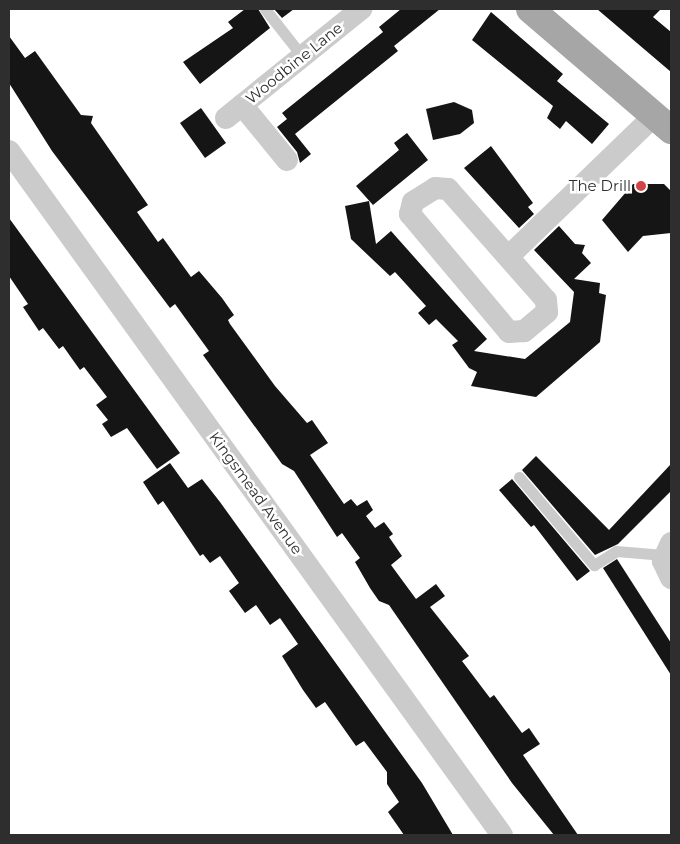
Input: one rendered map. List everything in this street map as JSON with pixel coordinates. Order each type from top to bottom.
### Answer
[{"type":"main road","points":[[530,9],[662,123]]},
{"type":"street","name":"Woodbine Lane","points":[[287,160],[234,112],[361,9]]},
{"type":"street","points":[[510,255],[662,123]]},
{"type":"street","name":"Kingsmead Avenue","points":[[9,151],[502,835]]},
{"type":"street","points":[[435,188],[448,189],[510,255],[546,300],[547,312],[524,331],[509,332],[410,214],[412,202],[435,188]]},
{"type":"street","points":[[668,549],[671,578]]},
{"type":"lane","points":[[265,9],[302,56]]},
{"type":"lane","points":[[519,477],[594,565],[616,551],[668,549]]},
{"type":"building","points":[[245,9],[258,9],[270,28],[200,84],[183,62],[233,28],[228,22]]},
{"type":"building","points":[[274,9],[294,9],[282,18]]},
{"type":"building","points":[[401,9],[440,9],[394,46],[398,51],[295,134],[311,154],[300,163],[297,152],[277,127],[287,119],[282,113],[383,32],[379,27]]},
{"type":"building","points":[[597,9],[661,9],[653,17],[671,32],[671,72]]},
{"type":"building","points":[[491,12],[563,74],[557,81],[609,124],[592,144],[566,121],[560,129],[547,118],[553,106],[472,40]]},
{"type":"building","points":[[9,36],[25,58],[35,51],[81,115],[93,116],[91,123],[148,205],[137,212],[158,242],[163,238],[191,277],[199,271],[222,298],[234,315],[228,320],[230,324],[275,386],[307,423],[312,420],[328,443],[310,455],[344,504],[351,499],[357,506],[367,500],[373,510],[366,516],[375,528],[384,522],[393,534],[389,537],[402,556],[391,565],[416,599],[436,584],[445,596],[430,607],[469,656],[462,661],[490,698],[494,695],[522,733],[529,728],[540,744],[523,755],[578,835],[554,835],[512,783],[389,605],[379,601],[370,588],[355,562],[360,558],[342,533],[337,537],[294,471],[282,464],[203,355],[209,351],[175,304],[170,308],[52,151],[9,83]]},
{"type":"building","points":[[454,102],[472,110],[474,123],[460,134],[433,140],[426,109]]},
{"type":"building","points":[[201,108],[226,143],[205,158],[180,123]]},
{"type":"building","points":[[407,133],[428,160],[373,205],[356,186],[399,150],[394,143]]},
{"type":"building","points":[[491,146],[533,203],[528,207],[534,214],[519,228],[464,168]]},
{"type":"building","points":[[633,184],[664,184],[671,191],[671,233],[643,236],[628,252],[602,220]]},
{"type":"building","points":[[369,201],[376,244],[391,231],[487,339],[474,351],[525,359],[570,322],[574,292],[534,250],[559,226],[575,244],[585,245],[582,253],[591,263],[574,279],[600,283],[599,293],[606,295],[600,342],[536,397],[471,386],[477,372],[469,368],[452,345],[458,341],[436,319],[429,325],[418,313],[426,306],[395,272],[390,276],[351,239],[345,206]]},
{"type":"building","points":[[9,218],[180,453],[157,469],[127,428],[111,437],[102,424],[108,420],[96,405],[107,397],[84,367],[80,370],[63,346],[59,349],[43,328],[39,331],[23,307],[28,304],[9,276]]},
{"type":"building","points":[[536,456],[609,530],[671,464],[671,491],[618,544],[595,555],[522,470]]},
{"type":"building","points":[[170,463],[188,488],[202,479],[220,502],[422,783],[453,835],[404,835],[388,812],[399,802],[387,784],[387,772],[364,741],[356,746],[325,702],[316,708],[282,656],[298,644],[280,618],[270,625],[256,605],[245,613],[229,591],[239,583],[220,556],[210,563],[203,554],[200,556],[163,501],[158,505],[143,482]]},
{"type":"building","points":[[512,479],[590,571],[577,581],[534,525],[531,527],[499,490]]},
{"type":"building","points":[[617,559],[671,643],[671,675],[603,568]]},
{"type":"place","name":"The Drill","points":[[641,186]]}]
